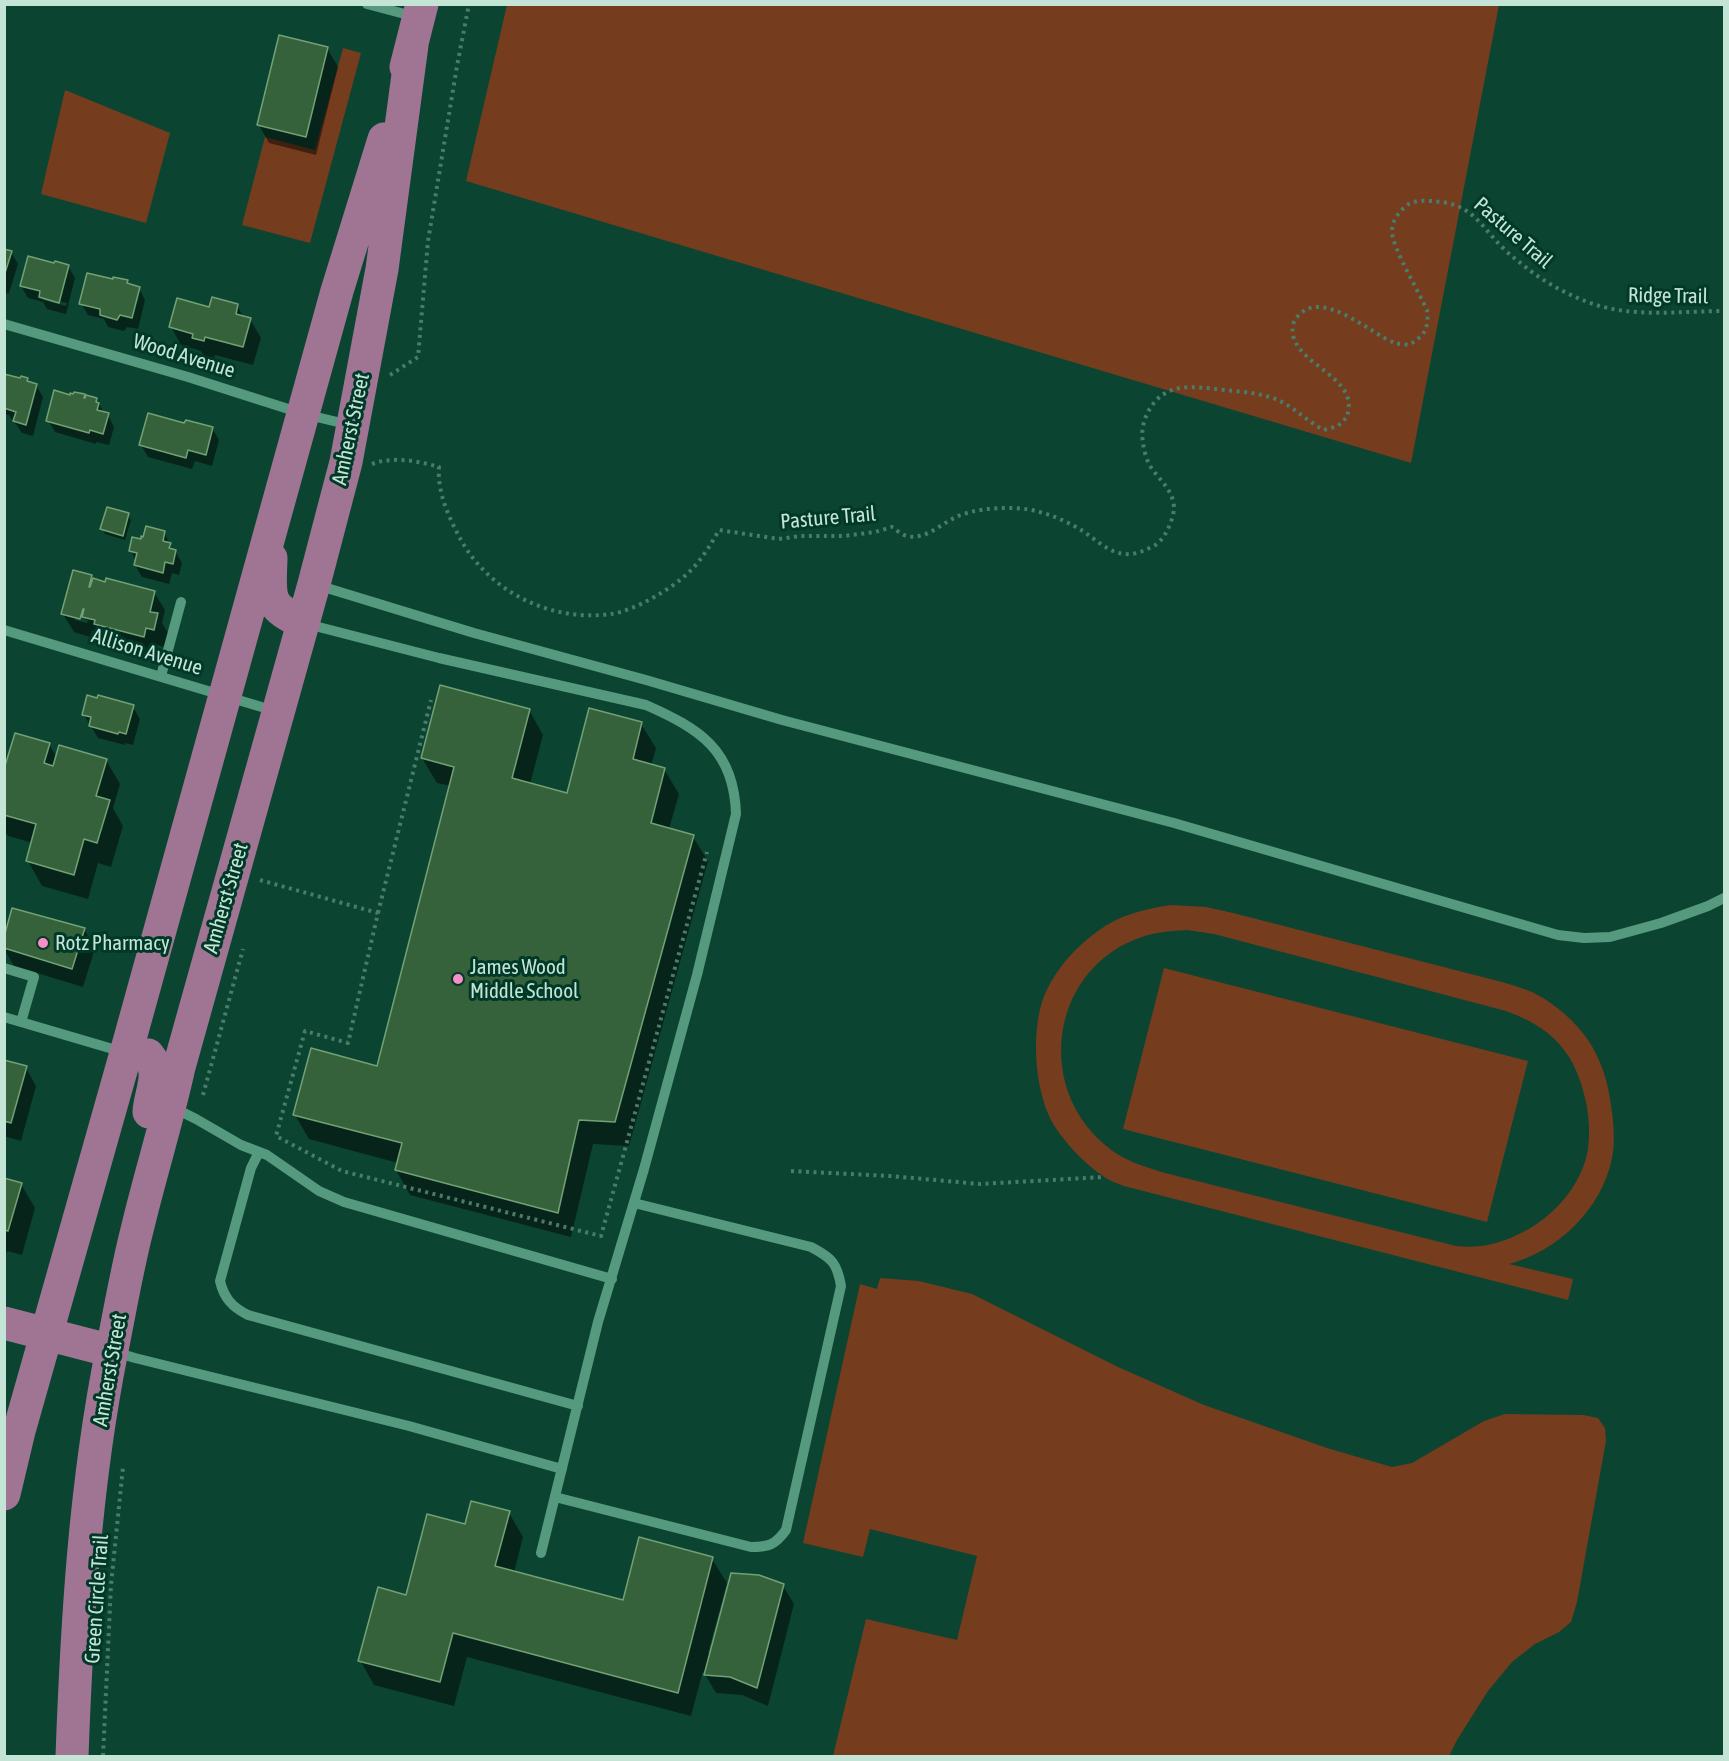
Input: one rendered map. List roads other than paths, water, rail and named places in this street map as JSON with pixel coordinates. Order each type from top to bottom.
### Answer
[{"type":"main road","points":[[4,1494],[19,1431],[337,291],[418,22]]},
{"type":"main road","name":"Amherst Street","points":[[72,1756],[76,1646],[86,1529],[112,1351],[137,1228],[171,1106],[179,1067],[304,623],[346,462],[382,269],[418,22]]},
{"type":"main road","points":[[272,526],[271,594],[273,602],[285,615],[304,623]]},
{"type":"main road","points":[[126,1053],[148,1056],[155,1066],[148,1117],[150,1183]]},
{"type":"main road","points":[[4,1323],[112,1351]]},
{"type":"street","points":[[366,4],[418,22]]},
{"type":"street","name":"Wood Avenue","points":[[4,324],[178,374],[304,414],[353,426]]},
{"type":"street","points":[[314,584],[474,633],[782,720],[1174,823],[1558,935],[1584,938],[1610,937],[1661,923],[1725,898]]},
{"type":"street","points":[[160,676],[181,602]]},
{"type":"street","points":[[304,623],[439,658],[646,705],[675,718],[702,737],[724,763],[735,793],[736,814],[697,975],[634,1203],[598,1322],[541,1553]]},
{"type":"street","name":"Allison Avenue","points":[[4,630],[278,712]]},
{"type":"street","points":[[4,968],[34,977],[21,1022]]},
{"type":"street","points":[[4,1017],[126,1053]]},
{"type":"street","points":[[171,1106],[241,1145],[267,1155],[319,1191],[344,1202],[612,1278]]},
{"type":"street","points":[[259,1152],[251,1168],[220,1281],[227,1300],[236,1310],[578,1406]]},
{"type":"street","points":[[555,1497],[751,1547],[765,1547],[778,1541],[786,1530],[841,1286],[838,1268],[827,1255],[811,1247],[634,1203]]},
{"type":"street","points":[[112,1351],[409,1426],[561,1469]]},
{"type":"place","name":"Rotz Pharmacy","points":[[43,943]]},
{"type":"place","name":"James Wood Middle School","points":[[458,979]]}]
